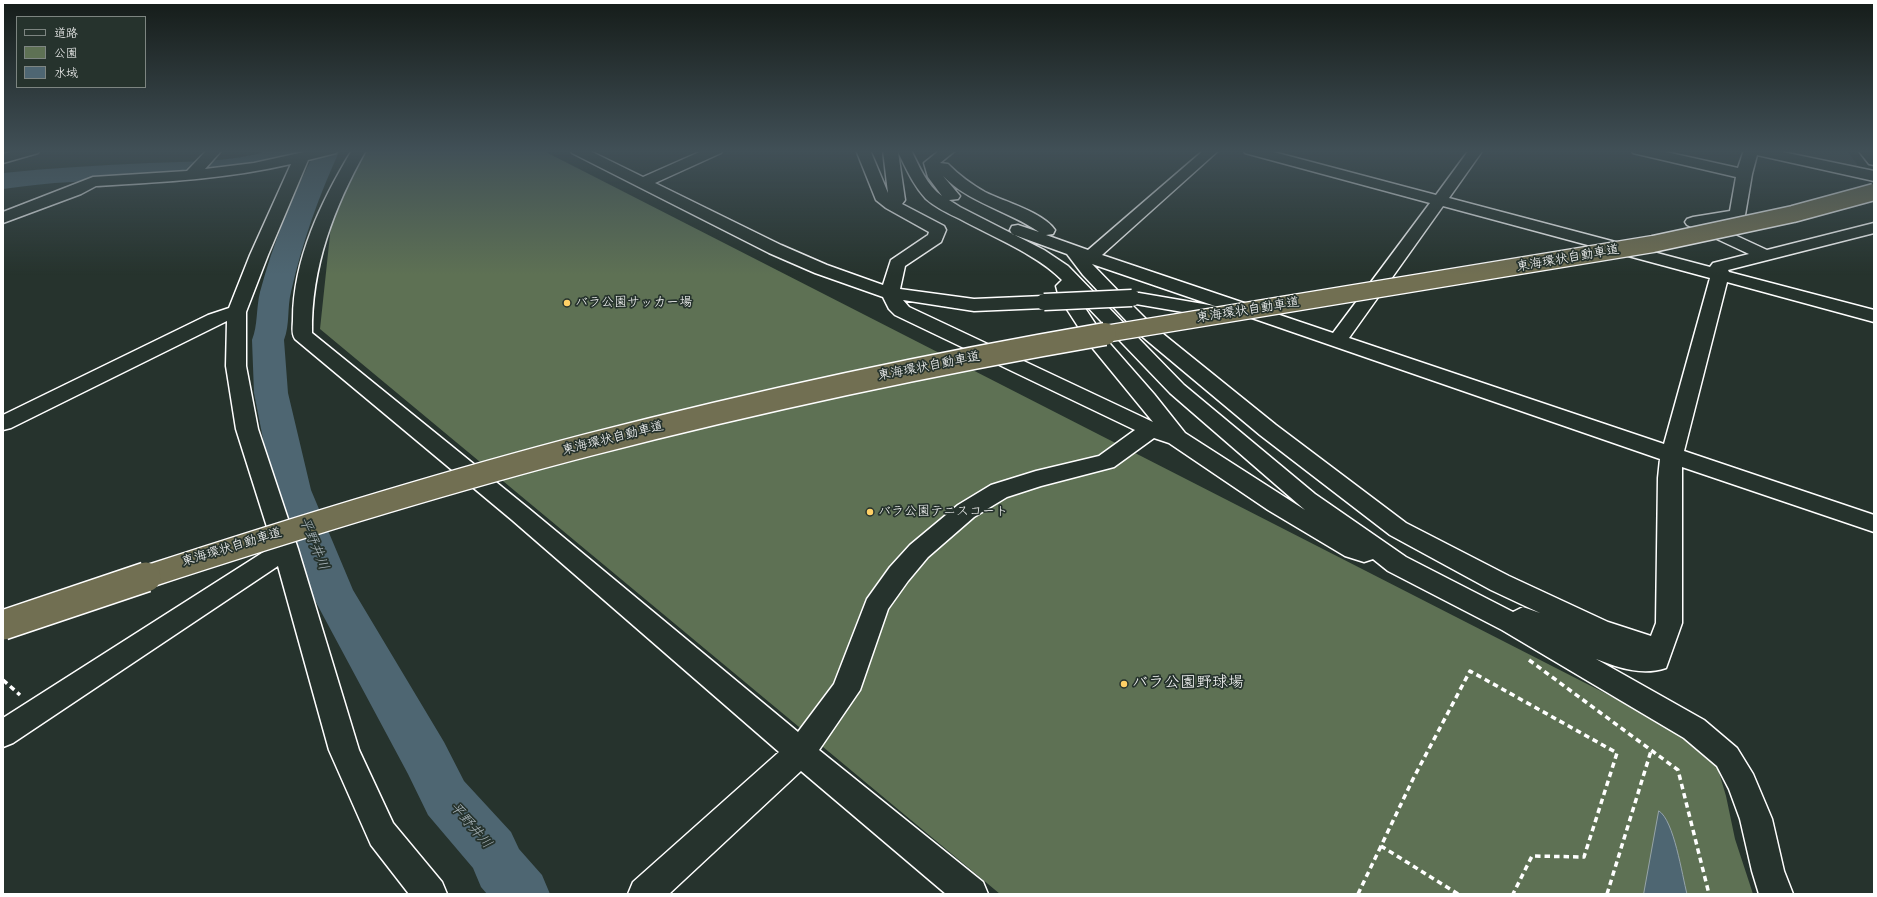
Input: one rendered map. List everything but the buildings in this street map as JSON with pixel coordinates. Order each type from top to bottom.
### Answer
[{"type":"highway","name":"東海環状自動車道","points":[[3,625],[151,574],[379,502],[577,448],[764,402],[944,363],[1664,242],[1783,217],[1874,192]]},
{"type":"street","points":[[3,218],[73,192]]},
{"type":"street","points":[[288,192],[259,255],[238,312],[236,366],[247,429],[286,549],[344,750],[382,834],[430,894]]},
{"type":"street","points":[[337,192],[308,269],[300,313],[302,335],[526,519],[800,752],[971,894]]},
{"type":"street","points":[[663,192],[775,249],[821,269],[890,293],[974,305],[1140,298],[1288,324]]},
{"type":"street","points":[[880,192],[882,197],[892,205],[938,230],[935,238],[898,264],[890,293],[896,305],[902,311],[1023,366],[1151,429],[1177,438],[1276,504],[1354,550],[1397,564]]},
{"type":"street","points":[[892,205],[897,200],[896,192]]},
{"type":"street","points":[[929,192],[932,196],[959,208],[1082,254],[1874,524]]},
{"type":"street","points":[[947,192],[959,208],[1038,254],[1062,270],[1177,390],[1307,500],[1397,564],[1511,623],[1694,729],[1727,757],[1742,784],[1756,819],[1768,871],[1776,894]]},
{"type":"street","points":[[971,192],[1011,209],[1041,225],[1082,254],[1089,271],[1145,329],[1268,430],[1398,529],[1500,583],[1599,629],[1659,650]]},
{"type":"street","points":[[1082,254],[1160,192]]},
{"type":"street","points":[[1406,192],[1874,316]]},
{"type":"street","points":[[1337,341],[1446,192]]},
{"type":"street","points":[[1741,192],[1737,215],[1692,222],[1764,255]]},
{"type":"street","points":[[1430,582],[1475,596],[1625,659],[1656,660],[1669,624],[1669,478],[1672,455],[1720,274],[1719,267],[1874,228]]},
{"type":"street","points":[[1072,281],[1066,286],[1068,297],[1097,341],[1148,399],[1177,438]]},
{"type":"street","points":[[3,423],[215,319],[238,312]]},
{"type":"street","points":[[645,894],[800,752],[846,690],[876,606],[899,574],[919,551],[966,511],[999,492],[1036,479],[1106,462],[1151,429]]},
{"type":"street","points":[[3,734],[286,549]]},
{"type":"path","points":[[1522,655],[1678,770],[1709,894]]},
{"type":"path","points":[[1358,894],[1413,778],[1470,671],[1617,753],[1584,856],[1532,856],[1512,894]]},
{"type":"path","points":[[1607,894],[1651,750]]},
{"type":"path","points":[[1381,846],[1458,894]]},
{"type":"green space","points":[[337,192],[624,192],[1687,735],[1718,769],[1726,796],[1735,839],[1753,894],[1000,894],[320,329],[334,197]]},
{"type":"water","points":[[1659,811],[1664,816],[1673,836],[1687,894],[1644,894]]},
{"type":"waterway","name":"平野井川","points":[[309,192],[293,235],[275,293],[271,332],[268,340],[271,393],[292,490],[333,593],[426,758],[446,798],[492,850],[500,868],[522,894]]},
{"type":"place","name":"バラ公園サッカー場","points":[[567,303]]},
{"type":"place","name":"バラ公園テニスコート","points":[[870,512]]},
{"type":"place","name":"バラ公園野球場","points":[[1124,684]]}]
